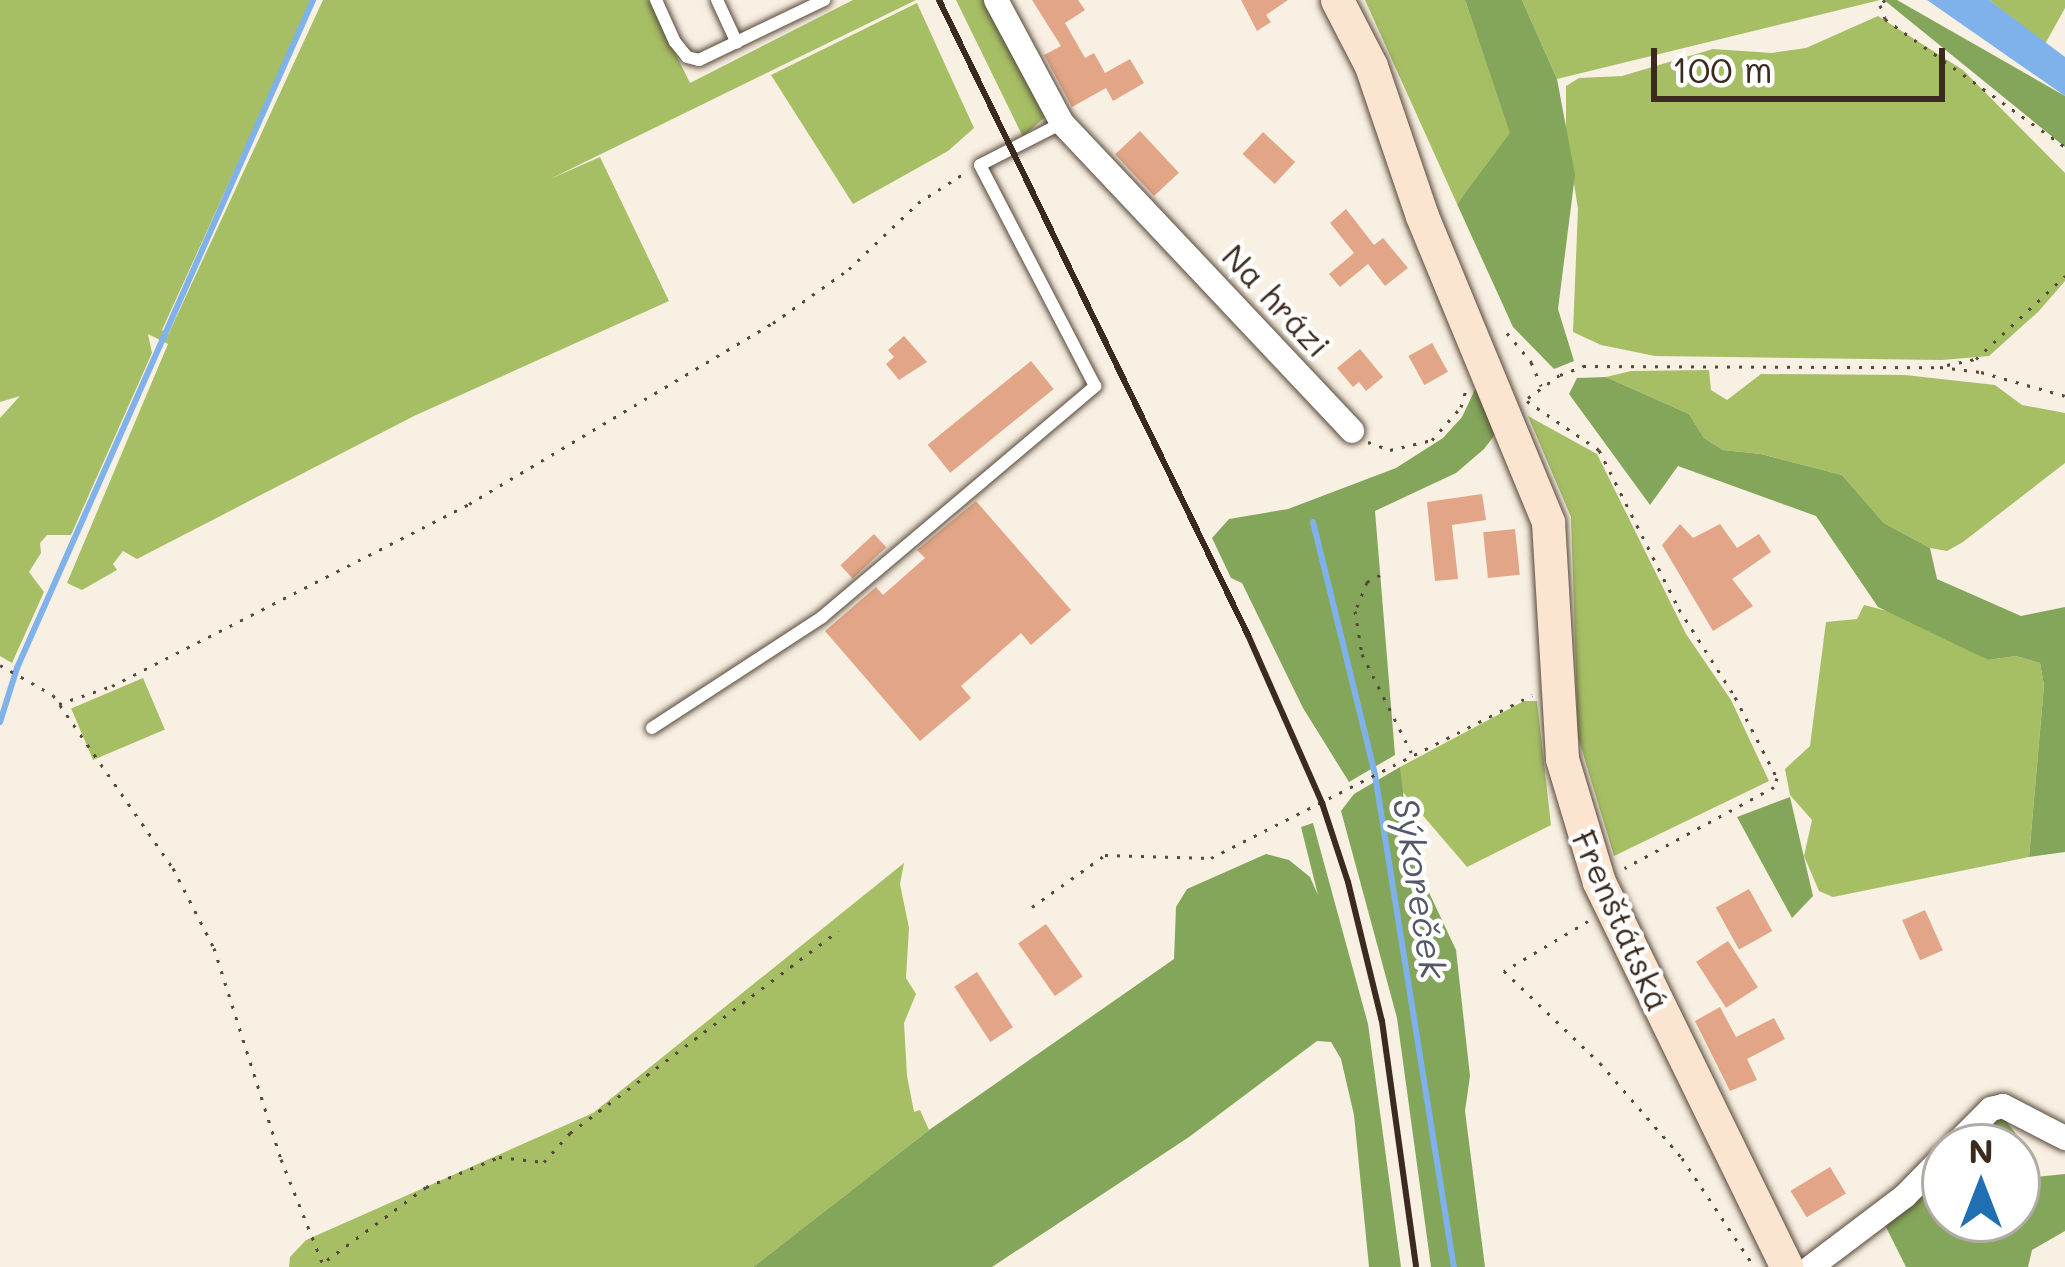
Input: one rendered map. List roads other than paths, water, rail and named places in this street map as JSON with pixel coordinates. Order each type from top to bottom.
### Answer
[{"type":"main road","name":"Frenštátská","points":[[1336,0],[1371,66],[1476,373],[1516,406],[1552,543],[1562,759],[1605,895],[1787,1267]]},
{"type":"street","name":"Na hrázi","points":[[996,0],[1062,123],[1352,431]]},
{"type":"street","points":[[1976,1123],[1991,1108],[2003,1106],[2036,1123]]},
{"type":"street","points":[[1811,1267],[1921,1180]]},
{"type":"lane","points":[[656,0],[687,57],[699,60],[824,0]]},
{"type":"lane","points":[[717,0],[737,43]]},
{"type":"lane","points":[[783,0],[791,17]]},
{"type":"lane","points":[[652,728],[822,617],[1095,386],[980,165],[1062,123]]},
{"type":"water","points":[[1927,0],[1989,0],[2065,57],[2065,96]]},
{"type":"waterway","points":[[0,722],[17,668],[313,0]]},
{"type":"waterway","name":"Sýkoreček","points":[[1313,522],[1375,775],[1454,1267]]},
{"type":"railway","points":[[939,0],[1248,635],[1322,803],[1348,882],[1382,1021],[1416,1267]]}]
